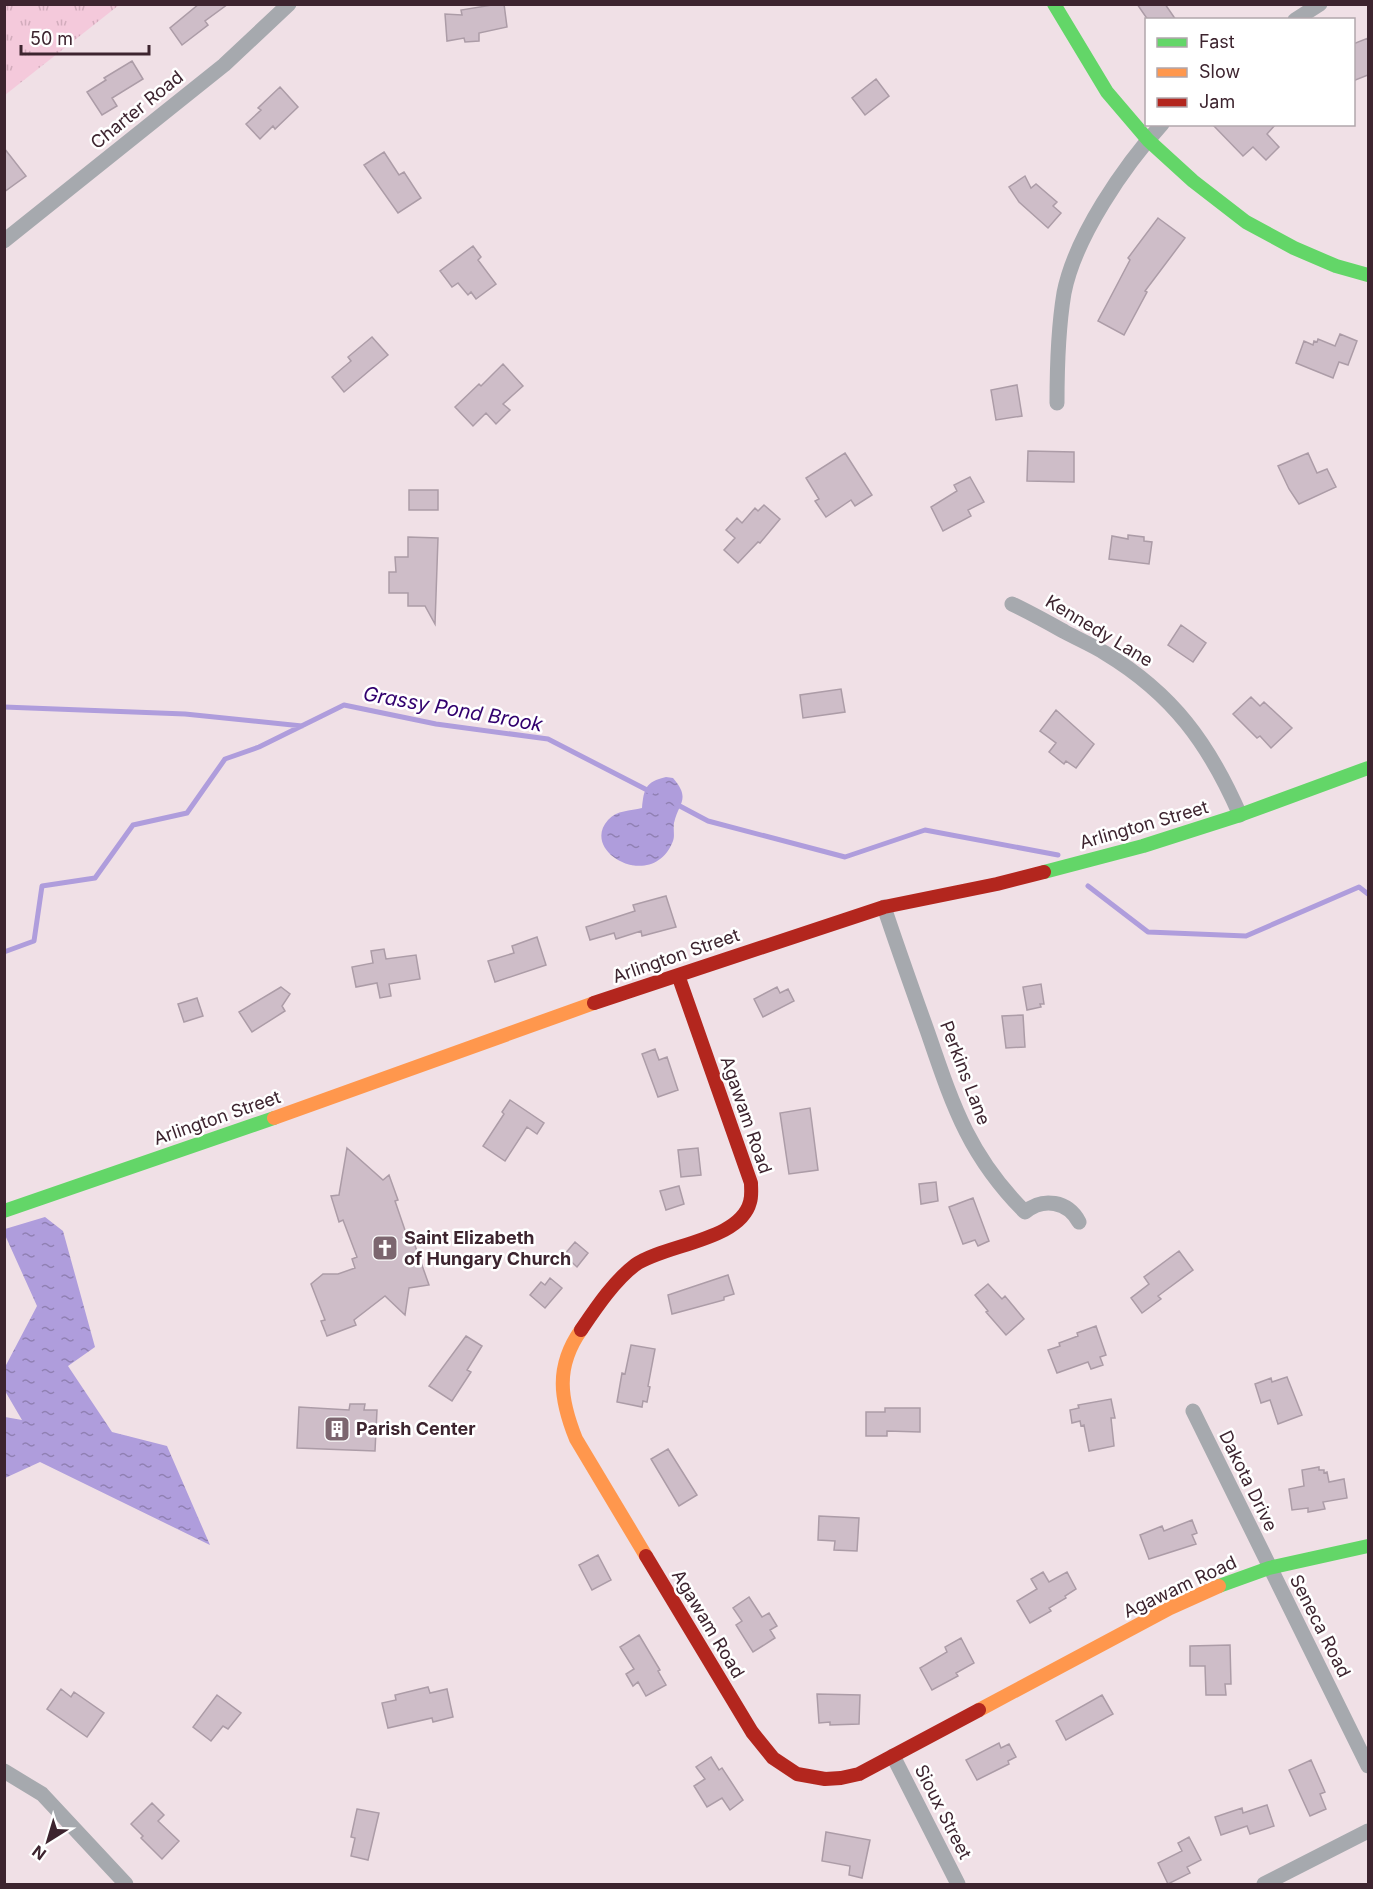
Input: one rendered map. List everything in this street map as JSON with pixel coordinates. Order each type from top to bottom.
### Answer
[{"type":"street","name":"Charter Road","points":[[4,241],[224,65],[289,4]]},
{"type":"street","points":[[1054,4],[1107,92],[1148,140],[1193,181],[1246,222],[1294,248],[1336,266],[1368,275]]},
{"type":"street","points":[[1298,18],[1320,4]]},
{"type":"street","points":[[1057,403],[1058,356],[1064,292],[1077,252],[1099,211],[1137,153],[1160,126]]},
{"type":"street","name":"Kennedy Lane","points":[[1012,604],[1106,653],[1144,679],[1161,694],[1203,744],[1224,778],[1240,815]]},
{"type":"street","name":"Arlington Street","points":[[4,1211],[229,1134],[504,1034],[884,907],[996,884],[1131,849],[1240,815],[1368,768]]},
{"type":"street","name":"Perkins Lane","points":[[884,907],[952,1101],[972,1145],[999,1184],[1025,1212],[1037,1205],[1058,1204],[1071,1210],[1079,1222]]},
{"type":"street","name":"Agawam Road","points":[[678,975],[751,1183],[751,1200],[743,1215],[728,1228],[647,1258],[628,1272],[586,1321],[571,1345],[561,1382],[564,1410],[576,1439],[746,1722],[769,1756],[794,1773],[808,1778],[823,1780],[859,1774],[1170,1608],[1234,1579],[1269,1568],[1368,1546]]},
{"type":"street","name":"Dakota Drive","points":[[1193,1411],[1269,1568]]},
{"type":"street","name":"Seneca Road","points":[[1269,1568],[1368,1766]]},
{"type":"street","name":"Sioux Street","points":[[893,1756],[958,1884]]},
{"type":"street","points":[[4,1771],[26,1783],[48,1801],[126,1884]]},
{"type":"street","points":[[1264,1884],[1368,1832]]},
{"type":"green space","points":[[5,4],[119,4],[119,5],[5,95]]},
{"type":"water","points":[[666,777],[673,778],[683,796],[674,823],[673,841],[663,856],[650,864],[636,866],[622,862],[603,844],[602,832],[608,820],[615,814],[642,808],[647,787],[654,781]]},
{"type":"water","points":[[45,1217],[63,1231],[95,1347],[68,1366],[112,1432],[167,1446],[210,1545],[40,1462],[5,1478],[5,1417],[22,1420],[5,1391],[5,1367],[37,1306],[5,1235],[5,1229]]},
{"type":"building","points":[[199,4],[228,4],[205,21],[208,25],[182,45],[170,28]]},
{"type":"building","points":[[504,4],[507,27],[479,33],[479,41],[465,42],[464,38],[447,41],[445,14],[462,15],[461,10]]},
{"type":"building","points":[[1137,4],[1165,4],[1175,18],[1147,18]]},
{"type":"building","points":[[1368,38],[1368,75],[1355,80],[1355,43]]},
{"type":"building","points":[[132,61],[143,79],[112,98],[117,106],[102,115],[87,92],[106,80],[104,78]]},
{"type":"building","points":[[876,79],[889,96],[865,115],[852,98]]},
{"type":"building","points":[[280,87],[298,107],[275,129],[273,126],[260,139],[246,124],[261,110],[258,108]]},
{"type":"building","points":[[1214,126],[1274,126],[1267,134],[1279,147],[1266,160],[1253,147],[1243,156]]},
{"type":"building","points":[[4,148],[26,176],[4,192]]},
{"type":"building","points":[[384,152],[399,175],[404,172],[421,198],[398,213],[364,165]]},
{"type":"building","points":[[1025,176],[1031,188],[1036,184],[1057,202],[1053,206],[1061,213],[1048,228],[1019,202],[1009,187]]},
{"type":"building","points":[[1158,218],[1185,238],[1145,291],[1147,292],[1124,335],[1098,321],[1130,260],[1128,258]]},
{"type":"building","points":[[473,246],[481,257],[478,260],[496,284],[476,299],[471,292],[468,295],[458,283],[452,287],[440,271]]},
{"type":"building","points":[[1340,334],[1357,341],[1348,365],[1339,362],[1333,378],[1296,363],[1304,341],[1313,345],[1318,339],[1335,346]]},
{"type":"building","points":[[372,337],[388,355],[344,392],[332,377],[351,361],[348,357]]},
{"type":"building","points":[[503,364],[523,386],[503,404],[510,410],[496,424],[486,413],[473,426],[455,407]]},
{"type":"building","points":[[1017,385],[1022,416],[996,420],[991,390]]},
{"type":"building","points":[[1028,451],[1074,452],[1074,482],[1027,481]]},
{"type":"building","points":[[845,453],[872,495],[855,506],[851,500],[826,517],[815,501],[819,499],[806,478]]},
{"type":"building","points":[[1308,453],[1317,473],[1327,469],[1336,487],[1299,504],[1278,466]]},
{"type":"building","points":[[970,477],[984,502],[968,510],[971,516],[943,531],[931,507],[957,491],[954,485]]},
{"type":"building","points":[[409,490],[438,490],[438,510],[409,510]]},
{"type":"building","points":[[764,505],[780,519],[760,543],[758,542],[738,563],[724,550],[735,538],[726,530],[737,518],[742,523],[755,508],[758,511]]},
{"type":"building","points":[[1128,535],[1144,537],[1144,541],[1152,542],[1149,564],[1109,559],[1112,536],[1128,539]]},
{"type":"building","points":[[408,537],[438,538],[435,624],[425,606],[408,606],[408,593],[389,593],[389,572],[396,572],[395,557],[408,557]]},
{"type":"building","points":[[1181,625],[1206,643],[1193,662],[1168,645]]},
{"type":"building","points":[[841,689],[845,712],[803,718],[800,695]]},
{"type":"building","points":[[1251,697],[1260,706],[1264,702],[1292,728],[1271,748],[1260,736],[1257,738],[1233,714]]},
{"type":"building","points":[[1056,710],[1094,744],[1076,768],[1066,761],[1064,764],[1049,752],[1056,743],[1040,731]]},
{"type":"building","points":[[666,896],[676,927],[642,936],[641,931],[616,939],[614,933],[590,940],[586,927],[635,911],[633,905]]},
{"type":"building","points":[[537,937],[546,965],[495,982],[488,961],[514,953],[512,946]]},
{"type":"building","points":[[384,949],[386,959],[416,955],[420,979],[389,984],[391,996],[380,998],[377,983],[356,987],[352,967],[373,963],[371,951]]},
{"type":"building","points":[[1041,984],[1044,1004],[1040,1004],[1041,1007],[1027,1010],[1023,987]]},
{"type":"building","points":[[281,987],[290,994],[282,1006],[285,1011],[252,1032],[239,1012]]},
{"type":"building","points":[[777,987],[780,993],[788,989],[794,1001],[763,1017],[754,999]]},
{"type":"building","points":[[197,998],[203,1016],[184,1022],[178,1004]]},
{"type":"building","points":[[1023,1015],[1025,1047],[1006,1048],[1002,1016]]},
{"type":"building","points":[[655,1049],[659,1060],[667,1057],[678,1090],[658,1097],[642,1054]]},
{"type":"building","points":[[510,1100],[544,1123],[537,1134],[527,1127],[505,1161],[483,1146],[504,1114],[502,1112]]},
{"type":"building","points":[[810,1108],[818,1170],[789,1174],[780,1113]]},
{"type":"building","name":"Saint Elizabeth of Hungary Church","points":[[347,1148],[383,1180],[389,1175],[408,1239],[412,1237],[429,1285],[409,1288],[405,1315],[385,1296],[354,1320],[356,1325],[327,1336],[321,1321],[325,1320],[311,1284],[323,1274],[338,1274],[355,1268],[352,1259],[357,1257],[343,1220],[339,1222],[331,1196],[339,1195]]},
{"type":"building","points":[[698,1148],[701,1175],[681,1177],[678,1150]]},
{"type":"building","points":[[936,1182],[938,1201],[921,1204],[919,1184]]},
{"type":"building","points":[[679,1186],[684,1204],[666,1210],[660,1191]]},
{"type":"building","points":[[973,1198],[989,1241],[978,1246],[975,1240],[963,1244],[949,1207]]},
{"type":"building","points":[[575,1242],[588,1253],[577,1267],[564,1255]]},
{"type":"building","points":[[1179,1251],[1193,1270],[1158,1296],[1161,1299],[1142,1313],[1131,1298],[1149,1284],[1144,1277]]},
{"type":"building","points":[[728,1275],[734,1294],[724,1297],[724,1300],[672,1314],[668,1295]]},
{"type":"building","points":[[550,1278],[562,1288],[545,1308],[530,1295],[541,1282],[545,1285]]},
{"type":"building","points":[[988,1284],[1002,1299],[1005,1296],[1024,1319],[1006,1335],[975,1295]]},
{"type":"building","points":[[1096,1326],[1106,1355],[1100,1357],[1103,1365],[1091,1369],[1088,1362],[1057,1373],[1048,1350],[1078,1336],[1077,1333]]},
{"type":"building","points":[[466,1336],[482,1346],[467,1370],[471,1372],[452,1401],[429,1386]]},
{"type":"building","points":[[631,1345],[655,1349],[647,1402],[643,1401],[642,1407],[617,1402],[622,1373],[625,1374]]},
{"type":"building","points":[[1287,1377],[1302,1415],[1278,1424],[1270,1400],[1261,1403],[1255,1384],[1271,1378],[1272,1382]]},
{"type":"building","points":[[1111,1399],[1115,1418],[1111,1418],[1114,1446],[1089,1451],[1084,1425],[1081,1426],[1080,1421],[1072,1423],[1070,1410],[1079,1408],[1078,1405]]},
{"type":"building","name":"Parish Center","points":[[350,1404],[365,1404],[364,1410],[377,1410],[375,1451],[297,1448],[299,1407],[349,1410]]},
{"type":"building","points":[[885,1408],[920,1408],[920,1432],[887,1431],[887,1436],[866,1436],[866,1412],[885,1412]]},
{"type":"building","points":[[668,1449],[697,1495],[679,1506],[651,1459]]},
{"type":"building","points":[[1319,1467],[1319,1470],[1327,1472],[1329,1482],[1344,1479],[1347,1498],[1323,1502],[1325,1509],[1308,1512],[1308,1508],[1292,1510],[1289,1489],[1304,1486],[1302,1470]]},
{"type":"building","points":[[819,1516],[859,1518],[857,1551],[834,1550],[835,1541],[818,1540]]},
{"type":"building","points":[[1192,1520],[1197,1533],[1192,1535],[1196,1544],[1149,1559],[1140,1535],[1162,1526],[1164,1531]]},
{"type":"building","points":[[598,1555],[611,1580],[592,1590],[579,1565]]},
{"type":"building","points":[[1043,1572],[1049,1582],[1067,1572],[1076,1589],[1049,1608],[1051,1611],[1030,1623],[1017,1601],[1037,1589],[1031,1579]]},
{"type":"building","points":[[749,1597],[762,1617],[769,1613],[777,1626],[770,1630],[775,1638],[753,1652],[736,1625],[742,1621],[733,1608]]},
{"type":"building","points":[[639,1635],[660,1670],[658,1671],[666,1685],[646,1696],[638,1682],[633,1686],[626,1674],[634,1669],[620,1647]]},
{"type":"building","points":[[961,1638],[974,1663],[956,1673],[958,1676],[932,1690],[920,1668],[947,1652],[945,1647]]},
{"type":"building","points":[[1230,1645],[1231,1684],[1225,1684],[1226,1695],[1206,1695],[1205,1666],[1190,1666],[1190,1646]]},
{"type":"building","points":[[428,1687],[430,1693],[447,1689],[453,1717],[433,1722],[432,1718],[388,1728],[382,1703],[396,1700],[395,1695]]},
{"type":"building","points":[[61,1689],[71,1697],[74,1692],[104,1713],[87,1737],[47,1709]]},
{"type":"building","points":[[817,1694],[860,1695],[859,1724],[819,1723]]},
{"type":"building","points":[[217,1695],[241,1713],[228,1729],[223,1726],[211,1741],[193,1727]]},
{"type":"building","points":[[1102,1695],[1113,1714],[1066,1740],[1056,1721]]},
{"type":"building","points":[[999,1743],[1001,1748],[1009,1744],[1016,1757],[1008,1761],[1009,1764],[977,1780],[966,1760]]},
{"type":"building","points":[[711,1757],[719,1770],[722,1768],[743,1800],[730,1810],[722,1798],[707,1807],[694,1786],[705,1779],[696,1767]]},
{"type":"building","points":[[1311,1760],[1325,1792],[1320,1794],[1326,1809],[1310,1816],[1289,1770]]},
{"type":"building","points":[[152,1803],[164,1815],[158,1821],[179,1841],[162,1859],[131,1824]]},
{"type":"building","points":[[1267,1805],[1274,1826],[1250,1834],[1247,1826],[1221,1835],[1215,1817],[1242,1808],[1243,1813]]},
{"type":"building","points":[[357,1809],[379,1813],[368,1860],[351,1856],[355,1838],[351,1837]]},
{"type":"building","points":[[826,1832],[870,1840],[862,1878],[849,1875],[850,1866],[822,1861]]},
{"type":"building","points":[[1189,1837],[1201,1860],[1187,1867],[1190,1873],[1168,1884],[1158,1863],[1182,1851],[1178,1843]]},
{"type":"waterway","name":"Grassy Pond Brook","points":[[4,952],[34,941],[42,886],[95,878],[133,825],[187,813],[225,759],[259,747],[344,705],[436,724],[548,739],[651,792]]},
{"type":"waterway","points":[[4,707],[185,714],[302,726]]},
{"type":"waterway","name":"Grassy Pond Brook","points":[[676,804],[708,821],[845,857],[925,830],[1058,855]]},
{"type":"waterway","name":"Grassy Pond Brook","points":[[1088,886],[1148,932],[1246,936],[1359,887],[1368,894]]},
{"type":"traffic: fast","points":[[1054,4],[1107,92],[1148,140],[1193,181],[1246,222],[1294,248],[1336,266],[1368,275]]},
{"type":"traffic: fast","points":[[1044,872],[1143,846],[1240,815],[1368,768]]},
{"type":"traffic: fast","points":[[4,1211],[274,1118]]},
{"type":"traffic: fast","points":[[1219,1586],[1269,1568],[1368,1546]]},
{"type":"traffic: slow","points":[[274,1118],[594,1003]]},
{"type":"traffic: slow","points":[[581,1330],[567,1357],[564,1370],[566,1410],[576,1439],[646,1556]]},
{"type":"traffic: slow","points":[[979,1710],[1170,1608],[1219,1586]]},
{"type":"traffic: jam","points":[[594,1003],[884,907],[1044,872]]},
{"type":"traffic: jam","points":[[581,1330],[627,1271],[648,1258],[717,1234],[743,1215],[750,1202],[751,1183],[678,975]]},
{"type":"traffic: jam","points":[[646,1556],[752,1732],[773,1758],[797,1774],[825,1779],[859,1774],[979,1710]]},
{"type":"place","name":"Saint Elizabeth of Hungary Church","points":[[385,1248]]},
{"type":"place","name":"Parish Center","points":[[337,1429]]}]
